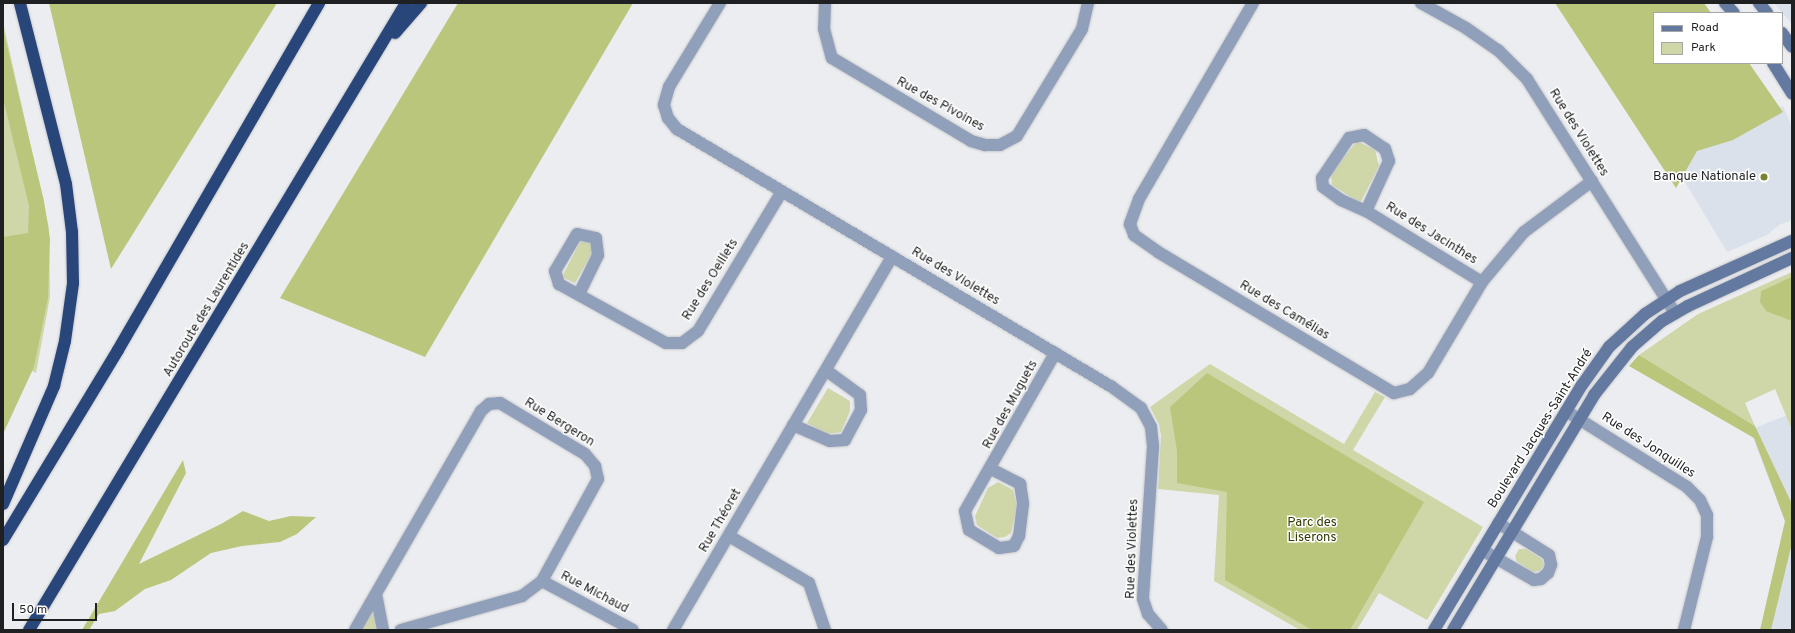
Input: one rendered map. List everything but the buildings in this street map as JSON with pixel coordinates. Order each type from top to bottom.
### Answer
[{"type":"highway","points":[[3,504],[54,386],[66,341],[73,283],[72,232],[66,184],[20,3]]},
{"type":"highway","points":[[3,540],[118,350],[319,3]]},
{"type":"highway","name":"Autoroute des Laurentides","points":[[29,630],[406,3]]},
{"type":"highway","points":[[376,55],[421,3]]},
{"type":"street","name":"Rue des Violettes","points":[[720,3],[669,87],[664,105],[668,118],[676,130],[1055,353],[1132,400],[1141,408],[1150,422],[1153,447],[1143,599],[1148,614],[1162,630]]},
{"type":"street","name":"Rue des Pivoines","points":[[825,3],[824,28],[832,58],[971,141],[985,145],[1000,145],[1016,136],[1082,29],[1088,3]]},
{"type":"street","name":"Rue des Camélias","points":[[1253,3],[1140,199],[1130,224],[1134,235],[1158,252],[1394,393],[1410,389],[1428,373],[1482,282],[1524,232],[1592,181]]},
{"type":"street","name":"Rue des Violettes","points":[[1422,3],[1466,28],[1498,50],[1527,79],[1675,313]]},
{"type":"street","points":[[1725,3],[1733,12]]},
{"type":"street","points":[[1759,3],[1766,12]]},
{"type":"street","points":[[1783,34],[1792,47]]},
{"type":"street","points":[[1774,64],[1792,94]]},
{"type":"street","name":"Rue des Jacinthes","points":[[1366,211],[1389,161],[1386,149],[1364,134],[1349,138],[1322,178],[1322,187],[1341,200],[1366,211],[1482,282]]},
{"type":"street","name":"Rue des Oeillets","points":[[579,294],[598,255],[596,238],[577,234],[555,271],[559,284],[666,343],[682,343],[698,331],[782,191]]},
{"type":"street","name":"Boulevard Jacques-Saint-André","points":[[1434,630],[1566,411],[1596,363],[1610,347],[1638,320],[1666,299],[1706,278],[1792,241]]},
{"type":"street","name":"Rue Théoret","points":[[673,630],[793,425],[827,371],[892,256]]},
{"type":"street","name":"Boulevard Jacques-Saint-André","points":[[1453,630],[1600,386],[1624,356],[1647,332],[1675,313],[1792,258]]},
{"type":"street","name":"Rue des Muguets","points":[[991,469],[1020,484],[1023,504],[1019,536],[1014,546],[999,548],[969,530],[965,511],[991,469],[1055,353]]},
{"type":"street","points":[[793,425],[830,441],[845,440],[861,410],[860,395],[827,371]]},
{"type":"street","name":"Rue Bergeron","points":[[355,630],[481,411],[490,404],[500,403],[585,454],[595,466],[598,479],[542,581],[522,596],[401,630]]},
{"type":"street","name":"Rue des Jonquilles","points":[[1566,411],[1688,487],[1700,500],[1707,515],[1706,537],[1684,630]]},
{"type":"street","name":"Boulevard Jacques-Saint-André","points":[[1482,550],[1534,580],[1541,579],[1548,573],[1551,565],[1549,555],[1498,523]]},
{"type":"street","points":[[729,536],[808,583],[826,630]]},
{"type":"street","name":"Rue Michaud","points":[[542,581],[633,630]]},
{"type":"street","points":[[376,594],[383,630]]},
{"type":"shaded area","points":[[1774,3],[1792,3],[1792,24],[1783,12]]},
{"type":"shaded area","points":[[1783,106],[1792,127],[1792,220],[1779,225],[1767,235],[1727,252],[1670,157]]},
{"type":"shaded area","points":[[1792,413],[1792,630],[1762,630],[1786,524],[1750,430]]},
{"type":"green space","points":[[49,3],[277,3],[111,269]]},
{"type":"green space","points":[[458,3],[633,3],[425,357],[280,298]]},
{"type":"green space","points":[[1555,3],[1704,3],[1710,12],[1653,12],[1653,64],[1750,64],[1783,112],[1733,140],[1697,151],[1676,188]]},
{"type":"green space","points":[[3,22],[49,228],[50,297],[36,373],[3,356]]},
{"type":"green space","points":[[3,29],[44,201],[50,239],[48,298],[34,367],[3,434],[3,237],[28,233],[29,206],[3,98]]},
{"type":"green space","points":[[1357,141],[1375,150],[1379,166],[1360,203],[1332,185],[1331,173]]},
{"type":"green space","points":[[588,241],[592,245],[592,253],[575,283],[562,277],[580,242]]},
{"type":"green space","points":[[1792,272],[1792,430],[1775,389],[1745,403],[1755,426],[1639,355],[1698,314]]},
{"type":"green space","points":[[1792,277],[1792,321],[1766,311],[1760,302],[1761,291]]},
{"type":"green space","points":[[1639,355],[1755,426],[1792,504],[1792,543],[1771,630],[1760,630],[1785,521],[1754,438],[1629,366]]},
{"type":"green space","name":"Parc des Liserons","points":[[1210,364],[1344,444],[1375,392],[1385,397],[1353,450],[1483,527],[1427,620],[1379,593],[1357,630],[1300,630],[1214,581],[1219,495],[1158,489],[1161,436],[1159,424],[1150,407]]},
{"type":"green space","name":"Parc des Liserons","points":[[1207,373],[1424,502],[1350,630],[1312,630],[1225,580],[1227,492],[1177,483],[1177,451],[1170,407]]},
{"type":"green space","points":[[828,388],[850,401],[850,411],[841,432],[827,434],[807,423]]},
{"type":"green space","points":[[183,460],[186,473],[139,564],[221,524],[243,511],[269,521],[291,516],[316,517],[297,534],[280,542],[242,546],[211,553],[171,580],[145,589],[115,611],[99,614],[89,630],[82,630]]},
{"type":"green space","points":[[998,482],[1013,490],[1017,507],[1011,533],[1005,537],[997,538],[977,525],[975,516],[988,488]]},
{"type":"green space","points":[[1519,549],[1526,549],[1542,559],[1544,565],[1540,571],[1533,572],[1517,562],[1515,556]]},
{"type":"green space","points":[[374,604],[380,630],[359,630]]},
{"type":"place","name":"Banque Nationale","points":[[1764,177]]}]
